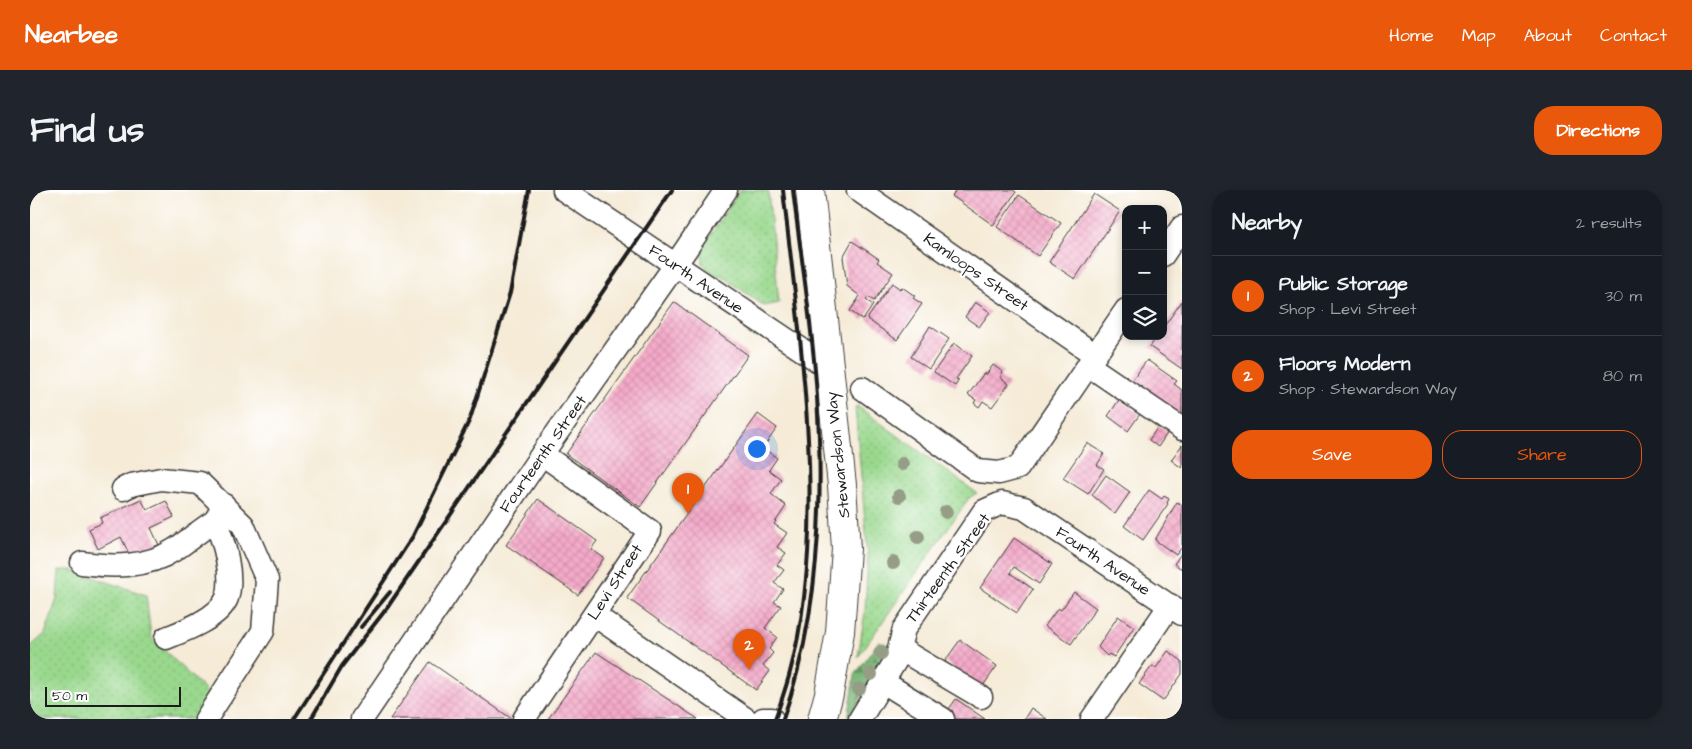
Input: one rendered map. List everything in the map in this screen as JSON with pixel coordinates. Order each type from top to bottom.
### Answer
[{"type":"main road","name":"Stewardson Way","points":[[810,190],[842,485],[846,549],[840,632],[829,694],[822,719]]},
{"type":"street","name":"Fourth Avenue","points":[[564,190],[829,368]]},
{"type":"street","name":"Fourteenth Street","points":[[362,719],[542,454],[726,190]]},
{"type":"street","name":"Kamloops Street","points":[[858,190],[1092,360],[1182,429]]},
{"type":"street","points":[[862,388],[978,471],[999,473],[1018,468],[1122,316]]},
{"type":"street","name":"Levi Street","points":[[524,719],[650,530],[542,454]]},
{"type":"street","points":[[123,489],[131,485],[161,479],[200,483],[219,513],[229,567],[226,598],[214,613],[206,619],[190,629],[166,638]]},
{"type":"street","name":"Fourth Avenue","points":[[1002,503],[1024,508],[1176,610]]},
{"type":"street","name":"Thirteenth Street","points":[[860,719],[883,682],[900,646],[984,511],[1002,503]]},
{"type":"street","points":[[82,563],[114,567],[145,561],[173,551],[219,513]]},
{"type":"street","points":[[206,719],[263,631],[267,580],[243,525],[219,513]]},
{"type":"street","points":[[1092,719],[1176,610]]},
{"type":"street","points":[[594,616],[746,719]]},
{"type":"street","points":[[900,646],[945,690]]},
{"type":"street","points":[[900,646],[981,697]]},
{"type":"street","points":[[883,682],[943,719]]},
{"type":"street","points":[[763,719],[772,719]]},
{"type":"green space","points":[[740,190],[768,190],[779,303],[764,306],[721,275],[714,275],[703,264],[702,248]]},
{"type":"green space","points":[[857,406],[977,493],[969,498],[858,657],[865,612],[868,555],[855,407]]},
{"type":"green space","points":[[59,570],[72,570],[146,595],[151,637],[212,697],[195,719],[30,719],[30,647],[45,634],[57,599]]},
{"type":"green space","points":[[879,641],[886,644],[888,655],[848,719],[855,675]]},
{"type":"building","points":[[956,190],[1013,190],[1016,192],[993,225],[952,196]]},
{"type":"building","points":[[1094,194],[1120,211],[1075,279],[1049,262]]},
{"type":"building","points":[[1019,195],[1061,223],[1038,256],[997,227]]},
{"type":"building","points":[[852,241],[879,259],[877,262],[893,273],[874,301],[868,297],[866,300],[873,305],[863,320],[850,311],[860,296],[847,286],[843,257]]},
{"type":"building","points":[[892,283],[915,296],[913,298],[922,304],[897,340],[867,319]]},
{"type":"building","points":[[1182,301],[1182,369],[1150,347],[1154,340],[1167,340],[1167,322]]},
{"type":"building","points":[[674,302],[748,355],[640,507],[566,454]]},
{"type":"building","points":[[975,302],[990,312],[979,327],[965,317]]},
{"type":"building","points":[[930,326],[949,339],[929,369],[911,357]]},
{"type":"building","points":[[954,343],[972,356],[956,379],[959,380],[955,386],[934,372]]},
{"type":"building","points":[[1147,360],[1177,381],[1174,384],[1182,390],[1182,422],[1129,385]]},
{"type":"building","points":[[993,365],[1003,372],[1000,377],[1009,384],[992,407],[983,401],[979,407],[974,403],[976,400],[968,395],[984,373],[986,375]]},
{"type":"building","points":[[1119,400],[1140,414],[1128,431],[1108,416]]},
{"type":"building","points":[[758,414],[777,428],[763,448],[777,458],[769,470],[781,479],[771,494],[786,506],[774,524],[787,533],[777,547],[786,553],[777,565],[784,570],[774,583],[783,589],[774,602],[781,606],[765,628],[777,637],[769,649],[773,653],[763,666],[770,671],[756,690],[627,598]]},
{"type":"building","points":[[1159,425],[1168,432],[1158,447],[1149,440]]},
{"type":"building","points":[[1087,443],[1104,454],[1097,465],[1104,469],[1088,494],[1063,478]]},
{"type":"building","points":[[1182,445],[1182,468],[1171,460]]},
{"type":"building","points":[[1106,475],[1130,492],[1115,514],[1092,495]]},
{"type":"building","points":[[1149,490],[1162,499],[1164,496],[1169,499],[1168,504],[1143,540],[1124,526]]},
{"type":"building","points":[[141,499],[147,510],[166,501],[174,517],[151,528],[159,545],[131,558],[121,537],[98,549],[89,529],[102,523],[100,518]]},
{"type":"building","points":[[538,499],[597,541],[591,549],[604,558],[578,595],[506,545]]},
{"type":"building","points":[[1177,502],[1182,505],[1182,547],[1176,555],[1155,540]]},
{"type":"building","points":[[1014,538],[1052,564],[1039,584],[1014,567],[1010,573],[1033,589],[1017,613],[980,588]]},
{"type":"building","points":[[1182,552],[1182,569],[1174,564]]},
{"type":"building","points":[[1074,592],[1096,608],[1071,644],[1045,626],[1058,608],[1061,610]]},
{"type":"building","points":[[1118,616],[1134,627],[1114,657],[1109,654],[1107,656],[1098,647]]},
{"type":"building","points":[[960,640],[997,666],[980,690],[945,661]]},
{"type":"building","points":[[1168,651],[1182,661],[1182,674],[1163,701],[1139,684],[1152,666],[1156,668]]},
{"type":"building","points":[[596,652],[698,719],[548,719]]},
{"type":"building","points":[[430,662],[512,719],[390,719]]},
{"type":"building","points":[[956,699],[985,719],[954,719],[950,716],[953,711],[949,709]]},
{"type":"building","points":[[1031,708],[1047,719],[1024,719]]},
{"type":"railway","points":[[294,719],[413,536],[470,419],[510,293],[529,190]]},
{"type":"railway","points":[[311,719],[342,666],[387,608],[672,190]]},
{"type":"railway","points":[[775,719],[789,676],[801,618],[808,558],[810,497],[803,371],[783,190]]},
{"type":"railway","points":[[783,719],[795,681],[811,601],[816,560],[820,478],[815,371],[793,190]]},
{"type":"railway","points":[[361,627],[390,592]]},
{"type":"place","name":"Public Storage","points":[[688,514]]},
{"type":"place","name":"Floors Modern","points":[[749,670]]}]
